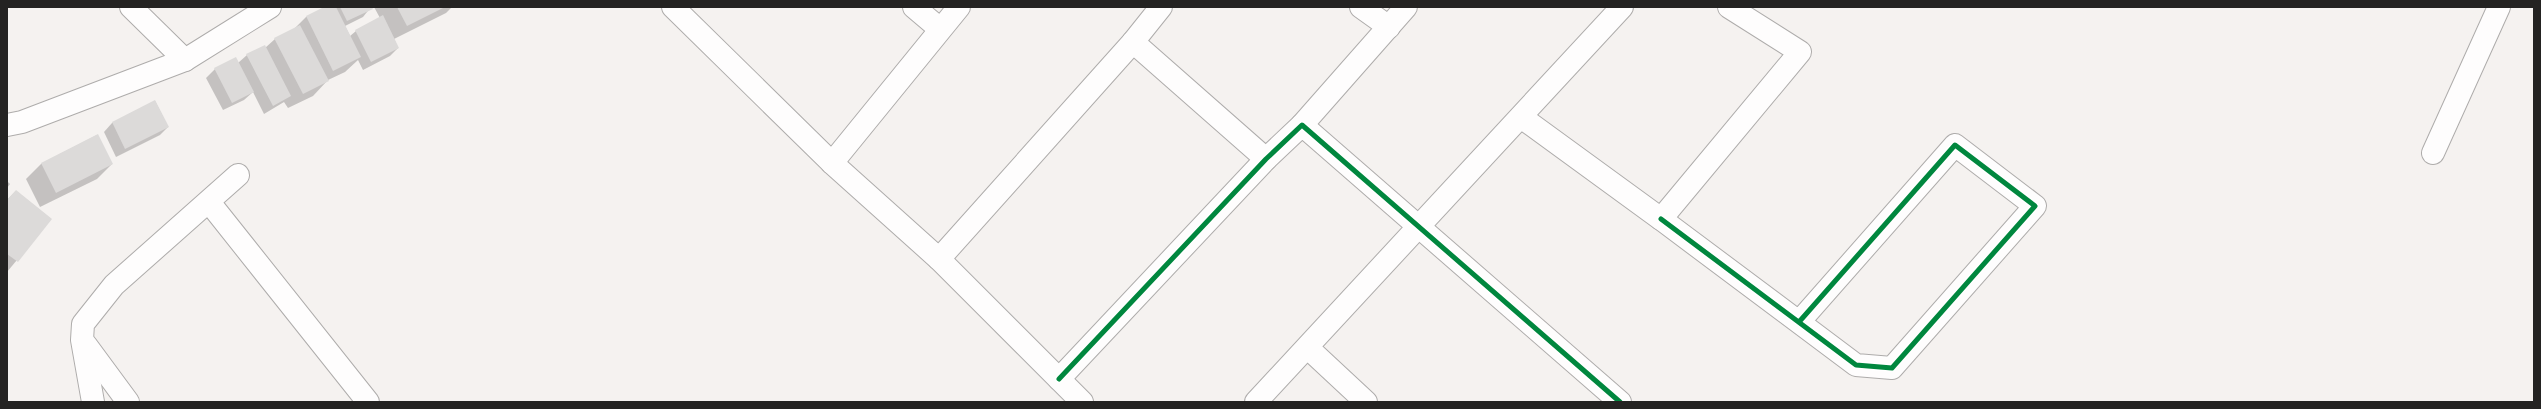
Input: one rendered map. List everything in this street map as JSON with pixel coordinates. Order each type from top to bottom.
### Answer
[{"type":"street","points":[[131,7],[185,60]]},
{"type":"street","points":[[7,126],[22,122],[185,60],[270,7]]},
{"type":"street","points":[[673,7],[832,163],[939,259],[1082,402]]},
{"type":"street","points":[[914,7],[940,29]]},
{"type":"street","points":[[832,163],[959,7]]},
{"type":"street","points":[[939,259],[1134,42],[1161,7]]},
{"type":"street","points":[[1361,7],[1388,27]]},
{"type":"street","points":[[1059,379],[1266,159],[1302,125],[1406,7]]},
{"type":"street","points":[[1256,402],[1308,348],[1622,7]]},
{"type":"street","points":[[1661,219],[1800,52],[1729,7]]},
{"type":"street","points":[[2433,153],[2499,7]]},
{"type":"street","points":[[1134,42],[1266,159]]},
{"type":"street","points":[[1521,117],[1661,219],[1799,322],[1856,364],[1892,368],[2035,206],[1955,145],[1799,322]]},
{"type":"street","points":[[1302,125],[1418,228],[1620,402]]},
{"type":"street","points":[[93,402],[82,340],[83,324],[114,285],[238,176]]},
{"type":"street","points":[[209,202],[368,402]]},
{"type":"street","points":[[82,340],[128,402]]},
{"type":"street","points":[[1308,348],[1366,402]]},
{"type":"building","points":[[324,7],[336,7],[361,57],[333,71],[306,16]]},
{"type":"building","points":[[340,7],[372,7],[373,9],[347,21]]},
{"type":"building","points":[[397,7],[445,7],[407,26]]},
{"type":"building","points":[[383,15],[399,48],[371,62],[355,30]]},
{"type":"building","points":[[300,25],[329,81],[303,94],[274,38]]},
{"type":"building","points":[[265,45],[291,96],[273,106],[246,54]]},
{"type":"building","points":[[236,57],[254,92],[232,103],[214,68]]},
{"type":"building","points":[[155,100],[169,127],[125,149],[112,122]]},
{"type":"building","points":[[98,134],[113,164],[56,193],[41,163]]},
{"type":"building","points":[[16,190],[52,219],[18,262],[7,254],[7,200]]},
{"type":"cycle path","points":[[1059,379],[1266,159],[1302,125],[1620,402]]},
{"type":"cycle path","points":[[1661,219],[1856,365],[1892,368],[2035,206],[1955,145],[1799,322]]}]
